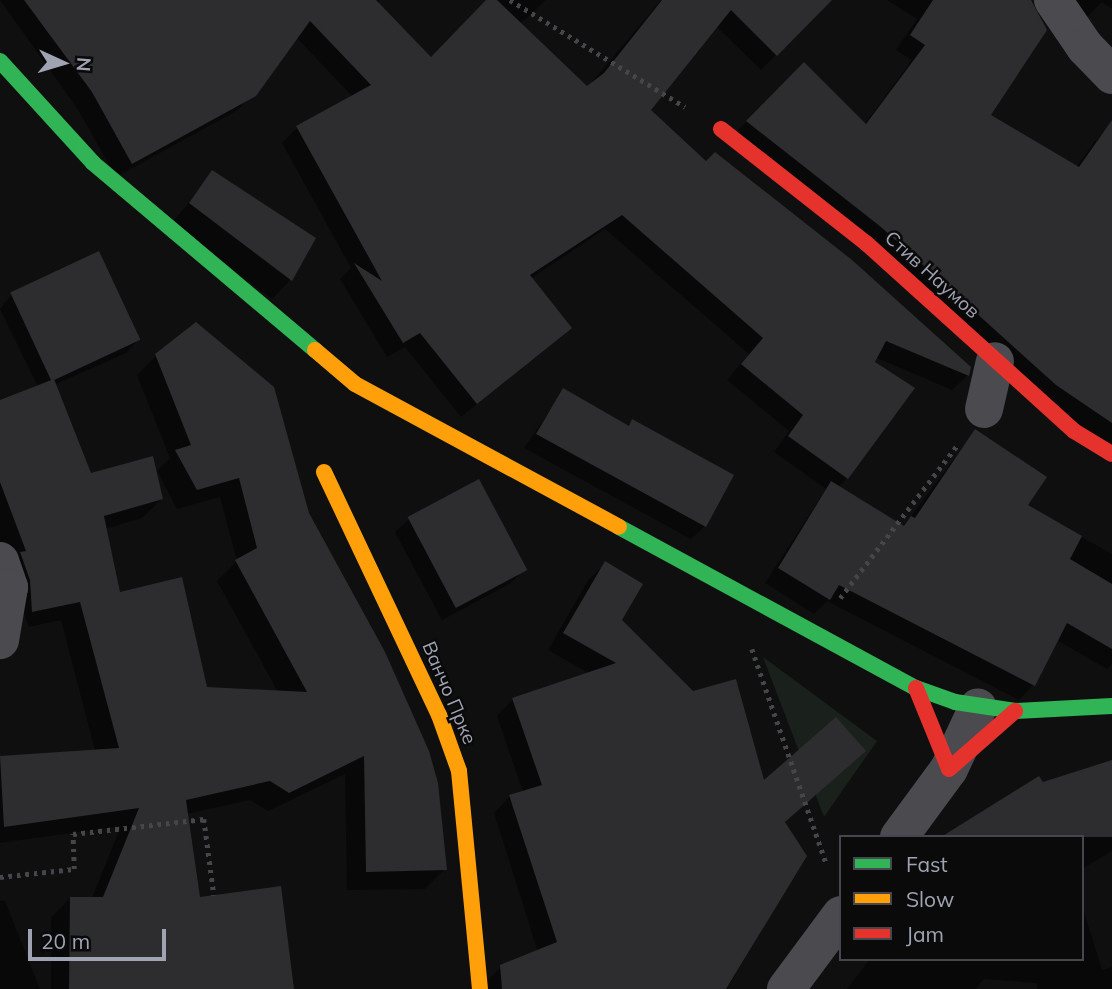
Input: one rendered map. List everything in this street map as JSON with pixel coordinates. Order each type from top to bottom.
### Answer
[{"type":"main road","points":[[0,61],[93,163],[355,384],[916,688],[982,706],[1112,706]]},
{"type":"main road","name":"Стив Наумов","points":[[721,129],[866,243],[1073,431],[1112,454]]},
{"type":"main road","name":"Ванчо Прке","points":[[324,472],[439,715],[458,771],[480,989]]},
{"type":"main road","points":[[916,688],[949,769]]},
{"type":"street","points":[[1053,0],[1085,47],[1112,75]]},
{"type":"street","points":[[984,409],[995,360]]},
{"type":"street","points":[[0,561],[9,587],[0,640]]},
{"type":"street","points":[[900,835],[949,769],[982,706]]},
{"type":"street","points":[[786,989],[839,918]]},
{"type":"path","points":[[510,0],[721,129]]},
{"type":"path","points":[[833,607],[984,409]]},
{"type":"path","points":[[750,642],[826,863]]},
{"type":"path","points":[[0,877],[74,869],[73,834],[204,819],[214,895]]},
{"type":"shaded area","points":[[763,657],[877,741],[824,817]]},
{"type":"building","points":[[24,0],[376,0],[431,57],[486,0],[497,0],[587,86],[604,73],[662,0],[832,0],[777,56],[731,10],[651,110],[706,161],[715,152],[852,260],[971,367],[969,376],[886,341],[875,362],[915,388],[848,479],[788,436],[803,415],[741,364],[763,338],[622,215],[530,275],[572,328],[477,404],[420,333],[403,343],[354,263],[382,281],[296,126],[371,85],[310,21],[256,96],[132,164],[92,92]]},
{"type":"building","points":[[933,0],[1031,0],[1047,30],[991,115],[1079,167],[1112,120],[1112,423],[1056,385],[881,227],[746,121],[804,62],[866,124],[925,45],[910,35]]},
{"type":"building","points":[[212,170],[316,238],[292,281],[189,203]]},
{"type":"building","points":[[99,251],[140,340],[52,381],[10,292]]},
{"type":"building","points":[[196,322],[274,387],[309,513],[385,652],[429,751],[438,783],[447,870],[366,872],[364,756],[289,793],[270,781],[186,800],[200,897],[281,886],[294,989],[69,989],[70,897],[103,897],[139,808],[4,827],[0,756],[119,748],[80,602],[32,612],[30,580],[20,552],[26,551],[0,482],[0,400],[54,379],[91,473],[153,456],[163,499],[104,516],[120,592],[182,577],[207,687],[307,692],[235,560],[257,548],[239,478],[197,490],[175,450],[191,445],[155,354]]},
{"type":"building","points":[[563,388],[629,426],[632,419],[734,475],[706,527],[536,434]]},
{"type":"building","points":[[975,429],[1047,477],[1028,505],[1082,536],[1070,559],[1112,584],[1112,649],[1067,623],[1035,686],[839,585],[830,600],[778,568],[831,481],[904,526],[911,516],[915,518]]},
{"type":"building","points":[[479,479],[527,570],[456,608],[407,517]]},
{"type":"building","points":[[605,561],[643,584],[622,620],[693,691],[736,679],[764,780],[836,717],[866,751],[785,822],[807,856],[726,989],[502,989],[500,965],[557,942],[509,795],[542,785],[512,698],[616,663],[563,633]]},
{"type":"building","points":[[1112,760],[1112,837],[944,835],[1039,776],[1043,782]]},
{"type":"traffic: fast","points":[[0,61],[93,163],[315,350]]},
{"type":"traffic: fast","points":[[619,527],[916,688],[955,702],[1015,711],[1112,706]]},
{"type":"traffic: slow","points":[[315,350],[355,384],[619,527]]},
{"type":"traffic: slow","points":[[324,472],[439,715],[459,771],[480,989]]},
{"type":"traffic: jam","points":[[721,129],[866,243],[1074,431],[1112,454]]},
{"type":"traffic: jam","points":[[916,688],[949,769],[1015,711]]}]
